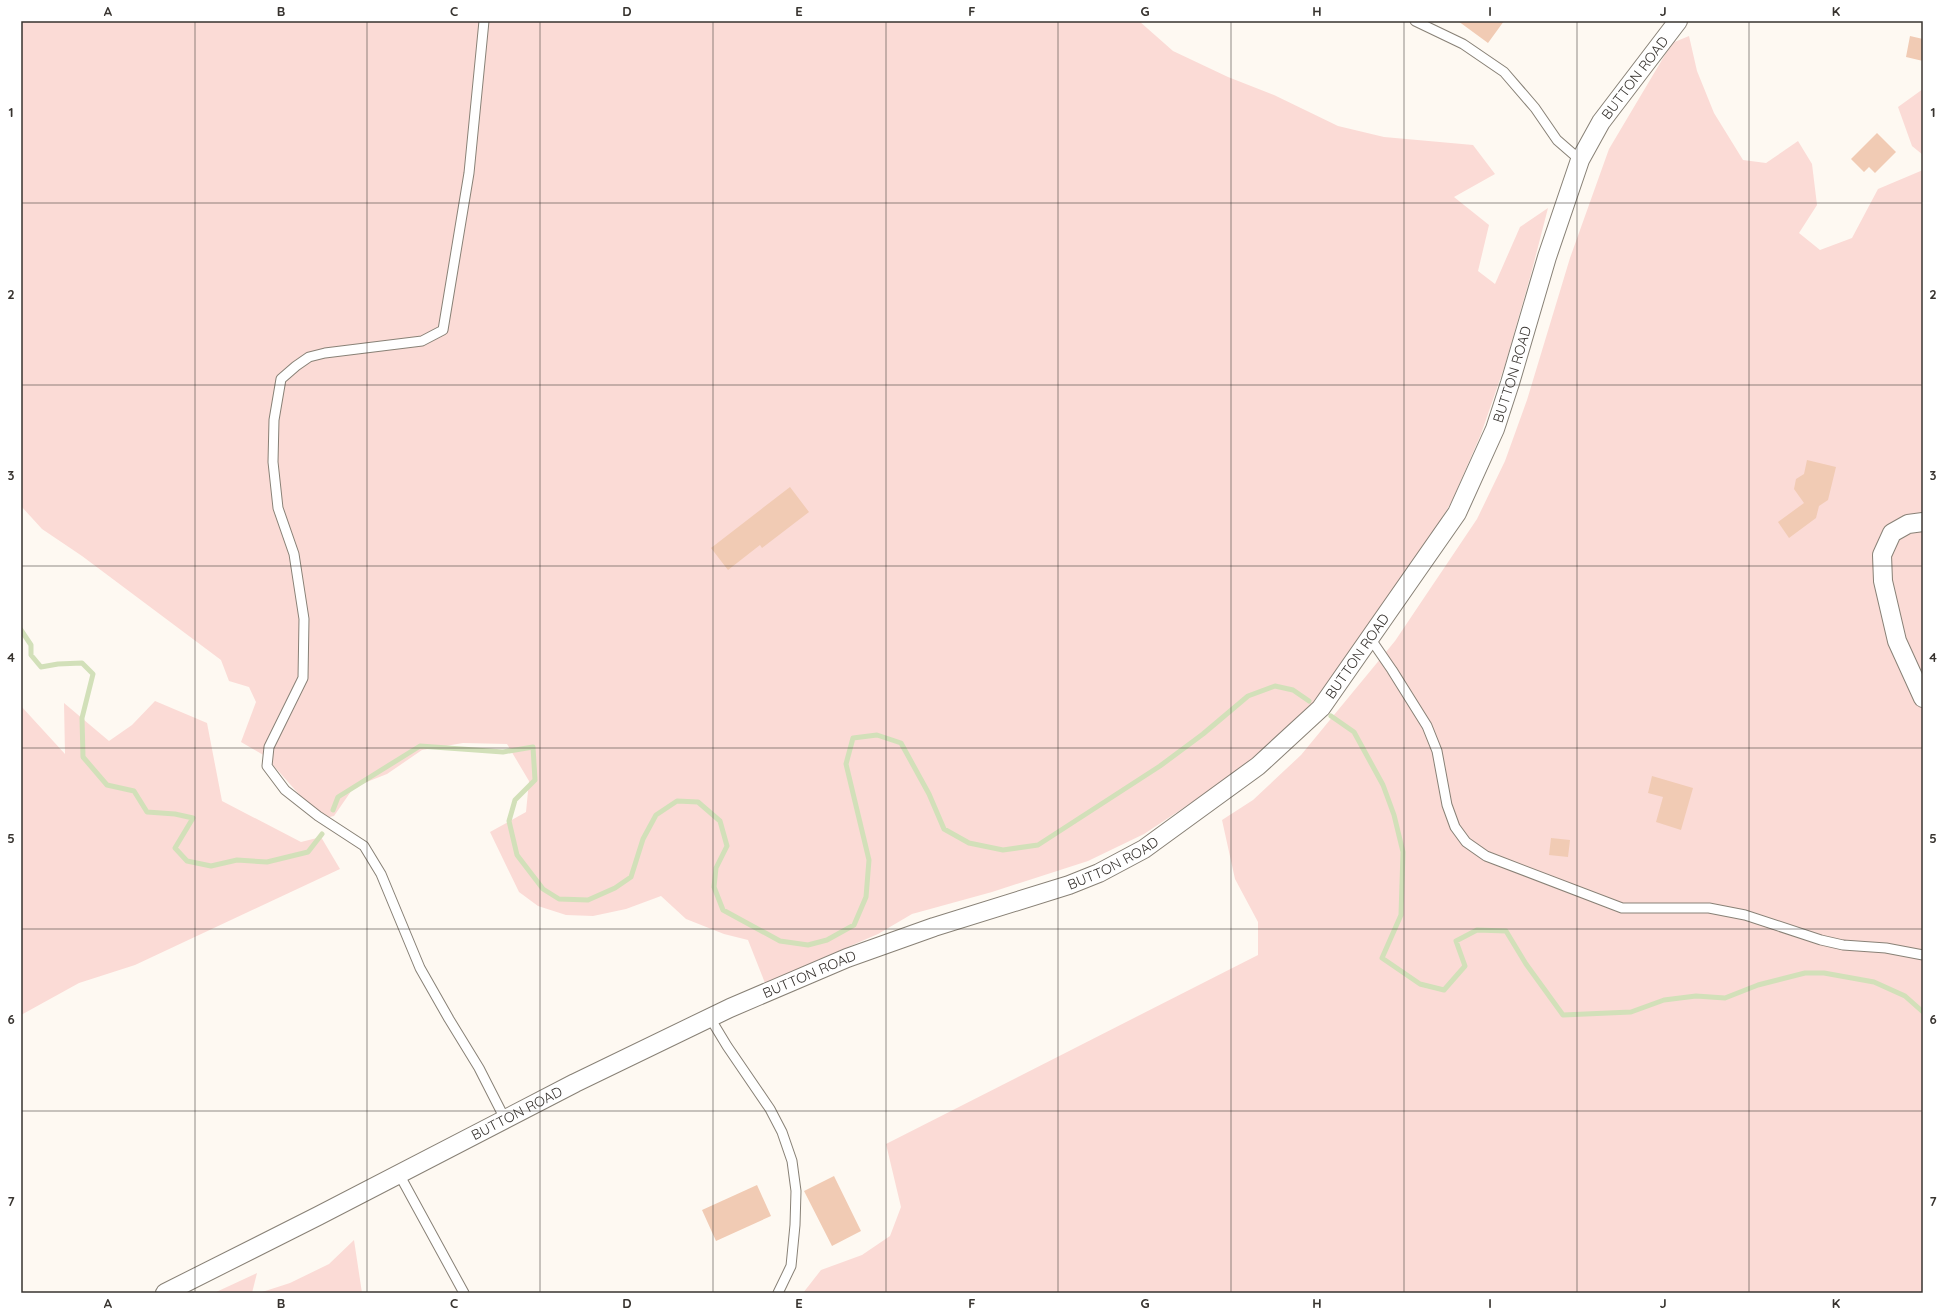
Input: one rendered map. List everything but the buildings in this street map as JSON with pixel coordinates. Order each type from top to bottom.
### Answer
[{"type":"street","name":"BUTTON ROAD","points":[[165,1293],[576,1083],[710,1018],[847,958],[934,927],[1069,885],[1099,873],[1144,849],[1258,766],[1321,708],[1456,513],[1495,429],[1547,257],[1580,160],[1601,122],[1678,21]]},
{"type":"street","points":[[1923,522],[1908,524],[1892,533],[1882,555],[1883,580],[1897,641],[1923,698]]},
{"type":"lane","points":[[484,21],[469,173],[442,330],[422,341],[325,353],[309,357],[281,379],[274,420],[273,462],[278,508],[294,554],[304,620],[303,678],[269,748],[267,766],[285,790],[318,816],[364,846],[381,874],[420,968],[479,1068],[505,1119]]},
{"type":"lane","points":[[1415,21],[1463,44],[1504,72],[1535,108],[1558,140],[1580,160]]},
{"type":"lane","points":[[1370,638],[1427,726],[1437,751],[1447,805],[1455,828],[1466,842],[1486,856],[1622,908],[1709,908],[1746,915],[1821,940],[1843,945],[1886,948],[1923,955]]},
{"type":"lane","points":[[710,1018],[727,1046],[770,1109],[782,1132],[792,1161],[796,1191],[791,1266],[778,1293]]},
{"type":"lane","points":[[399,1174],[464,1293]]},
{"type":"shaded area","points":[[21,21],[1139,21],[1173,51],[1228,77],[1274,95],[1338,126],[1384,137],[1473,145],[1495,174],[1454,197],[1489,225],[1478,271],[1495,284],[1520,227],[1548,208],[1505,365],[1481,434],[1452,501],[1422,552],[1312,704],[1256,760],[1144,834],[1088,861],[992,892],[912,914],[878,934],[765,983],[748,940],[724,934],[686,919],[661,896],[626,909],[593,916],[566,915],[538,906],[519,892],[490,832],[526,812],[529,781],[507,744],[463,743],[422,750],[387,774],[354,787],[334,816],[321,819],[265,756],[241,742],[256,702],[249,687],[229,681],[221,660],[82,556],[42,529],[21,506]]},
{"type":"shaded area","points":[[1689,36],[1697,71],[1714,113],[1743,160],[1766,163],[1798,141],[1812,164],[1817,205],[1799,233],[1820,250],[1852,238],[1878,189],[1923,170],[1923,1293],[803,1293],[821,1270],[862,1255],[890,1236],[901,1207],[886,1144],[1258,955],[1258,922],[1235,879],[1222,820],[1253,800],[1301,755],[1395,641],[1477,519],[1505,461],[1527,400],[1570,258],[1609,149],[1672,43]]},
{"type":"shaded area","points":[[1923,89],[1923,155],[1912,146],[1898,107]]},
{"type":"shaded area","points":[[155,701],[207,723],[222,801],[301,842],[321,837],[340,869],[135,965],[79,983],[21,1015],[21,706],[65,754],[64,703],[109,741],[132,725]]},
{"type":"shaded area","points":[[354,1240],[362,1293],[259,1293],[290,1283],[329,1264]]},
{"type":"shaded area","points":[[257,1273],[252,1293],[214,1293]]},
{"type":"waterway","points":[[21,630],[31,645],[31,655],[41,667],[58,664],[82,663],[93,674],[82,718],[83,757],[107,785],[134,791],[147,812],[175,814],[193,818],[175,848],[187,861],[211,866],[237,860],[267,862],[308,852],[322,834]]},
{"type":"waterway","points":[[333,810],[338,797],[420,746],[503,752],[533,747],[535,780],[515,800],[509,821],[517,855],[543,889],[559,899],[588,900],[615,888],[631,877],[643,839],[656,815],[677,801],[698,802],[720,821],[727,846],[716,868],[714,887],[723,910],[780,941],[808,945],[827,940],[854,925],[866,897],[869,860],[846,764],[853,738],[877,735],[901,743],[929,794],[944,829],[969,843],[1003,850],[1038,845],[1160,766],[1203,734],[1248,696],[1275,686],[1293,690],[1309,701]]},
{"type":"waterway","points":[[1331,716],[1354,732],[1383,785],[1394,815],[1403,852],[1401,915],[1382,958],[1420,984],[1444,990],[1465,966],[1456,941],[1477,930],[1506,931],[1526,964],[1563,1015],[1631,1012],[1664,1000],[1696,996],[1725,998],[1758,985],[1805,973],[1824,973],[1874,982],[1905,996],[1923,1012]]}]
